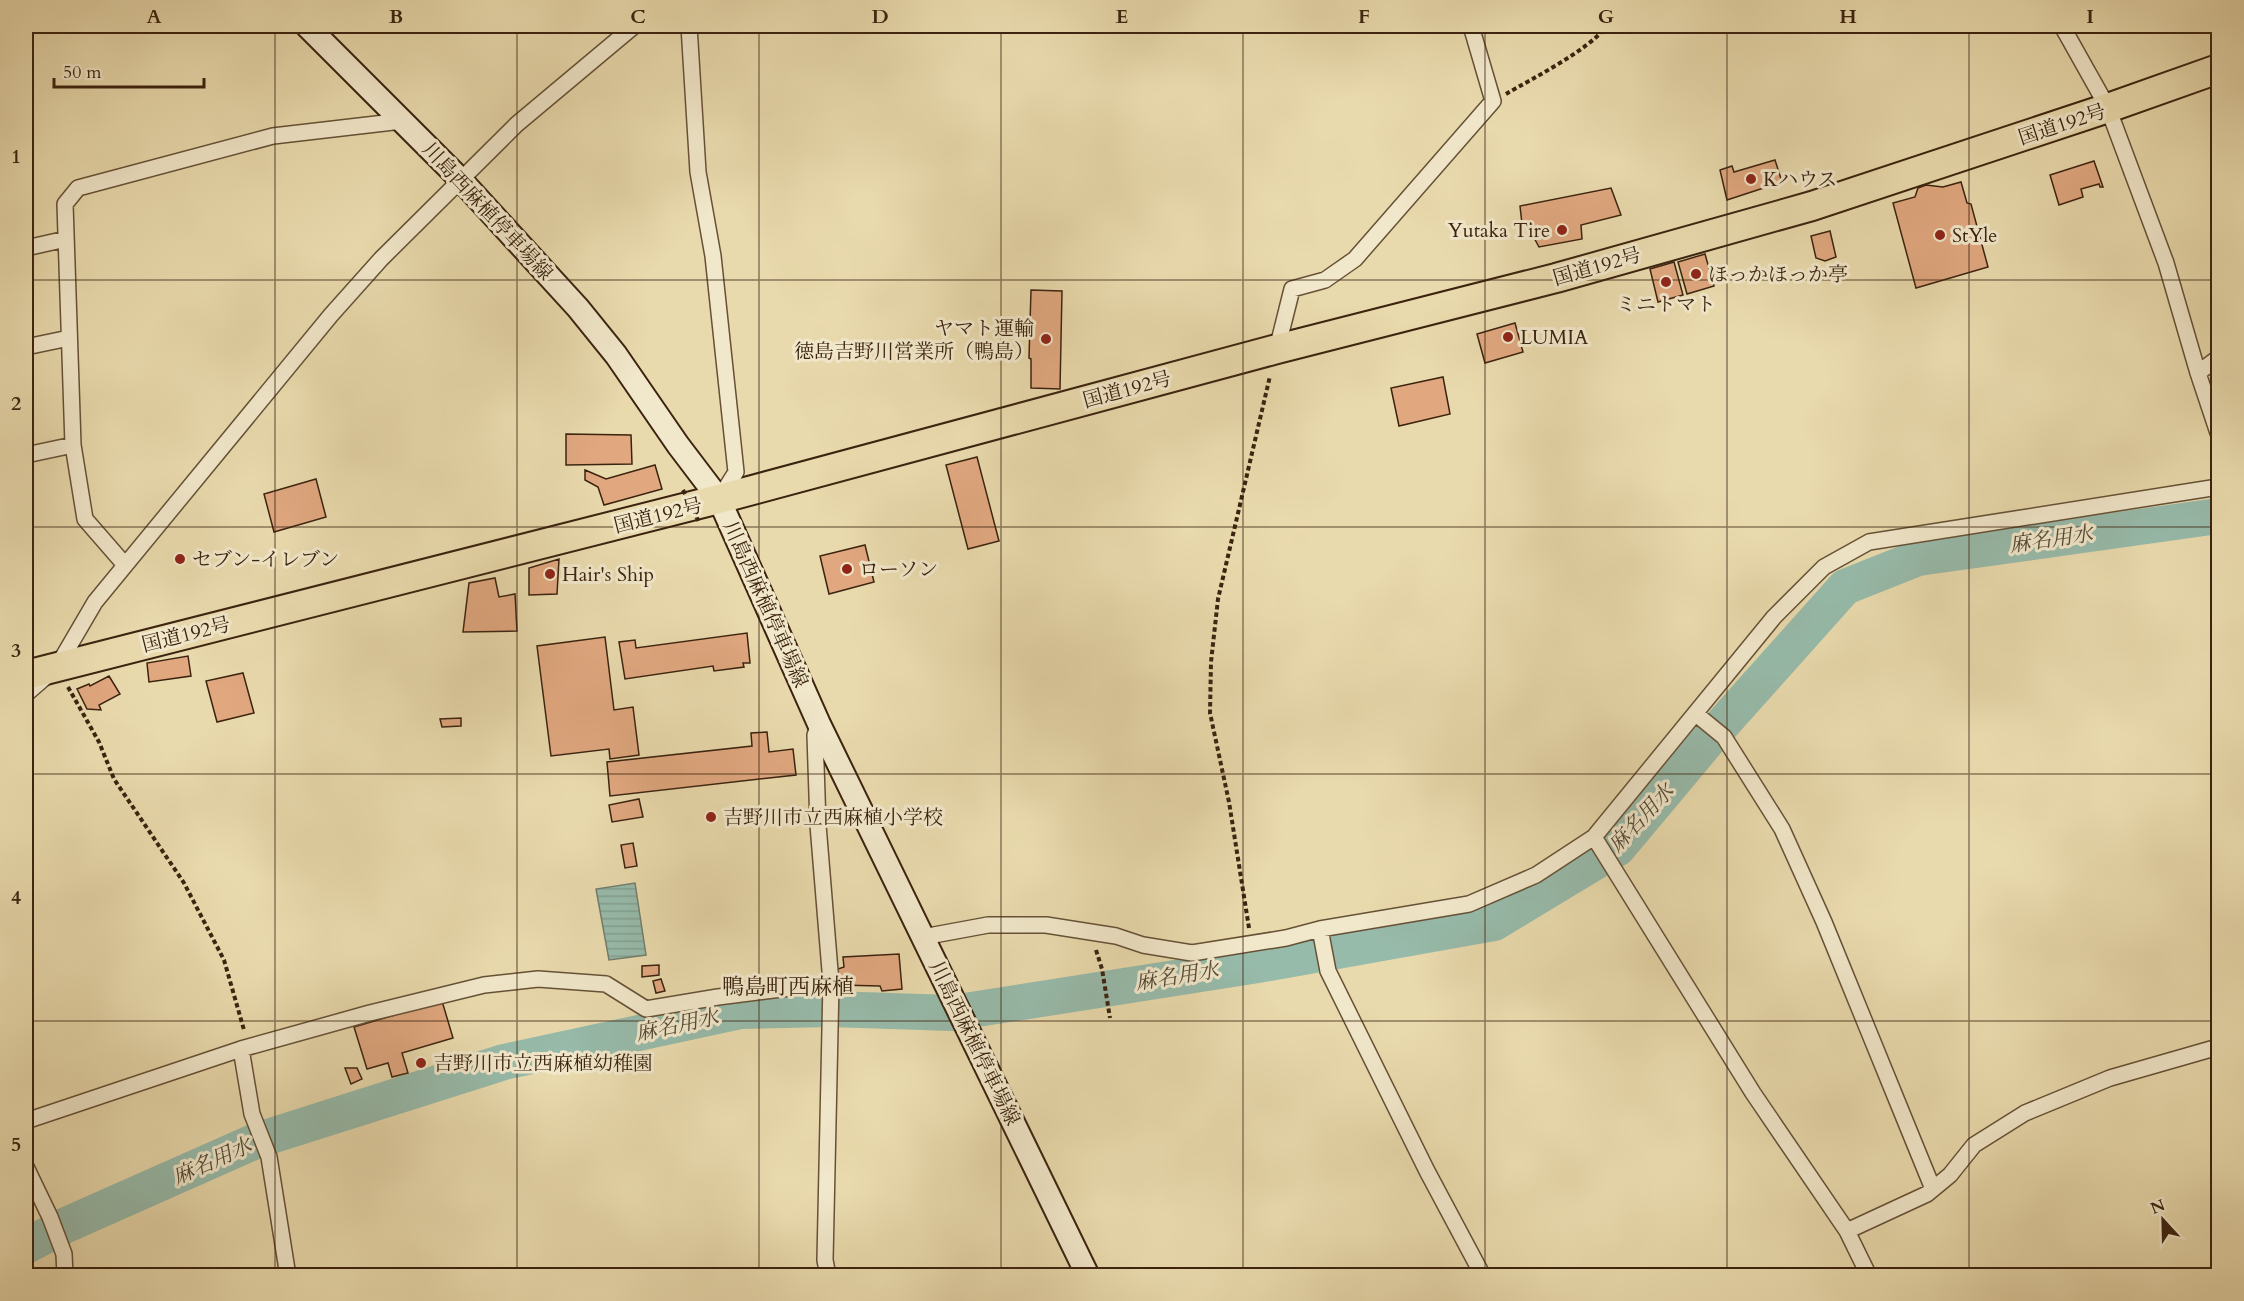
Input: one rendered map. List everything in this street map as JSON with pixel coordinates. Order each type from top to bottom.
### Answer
[{"type":"highway","name":"国道192号","points":[[26,675],[719,499],[1277,349],[1556,278],[1812,206],[2218,69]]},
{"type":"main road","name":"川島西麻植停車場線","points":[[307,26],[460,179],[578,308],[616,355],[678,445],[719,499],[819,724],[1088,1275]]},
{"type":"street","points":[[26,694],[57,667],[95,602],[331,315],[381,259],[517,124],[634,26]]},
{"type":"street","points":[[689,26],[698,172],[713,256],[736,472],[719,499]]},
{"type":"street","points":[[1277,349],[1292,289],[1324,280],[1355,260],[1493,101],[1471,26]]},
{"type":"street","points":[[2062,26],[2108,108],[2166,263],[2218,433]]},
{"type":"street","points":[[125,565],[85,519],[73,445],[65,204],[78,188],[273,136],[402,121]]},
{"type":"street","points":[[26,248],[66,239]]},
{"type":"street","points":[[26,347],[69,338]]},
{"type":"street","points":[[2198,373],[2218,358]]},
{"type":"street","points":[[26,455],[73,445]]},
{"type":"street","points":[[923,937],[988,925],[1046,925],[1116,936],[1143,945],[1192,953],[1469,904],[1536,875],[1594,837],[1699,716],[1774,617],[1824,567],[1869,542],[2218,487]]},
{"type":"street","points":[[1699,716],[1724,736],[1782,828],[1824,922],[1933,1189]]},
{"type":"street","points":[[819,724],[815,735],[818,825],[831,987],[825,1260],[828,1275]]},
{"type":"street","points":[[1594,837],[1747,1084],[1847,1231],[1869,1275]]},
{"type":"street","points":[[1320,929],[1328,971],[1427,1171],[1483,1275]]},
{"type":"street","points":[[26,1121],[241,1049],[370,1013],[495,984],[538,979],[606,984],[645,1009],[718,997],[831,987]]},
{"type":"street","points":[[1847,1231],[1927,1194],[1950,1175],[1974,1145],[2025,1113],[2110,1078],[2218,1047]]},
{"type":"street","points":[[241,1049],[252,1114],[269,1157],[288,1275]]},
{"type":"street","points":[[26,1167],[50,1217],[64,1254],[65,1275]]},
{"type":"path","points":[[1493,101],[1549,70],[1600,34],[1607,26]]},
{"type":"path","points":[[1251,943],[1229,802],[1210,713],[1211,662],[1218,599],[1277,349]]},
{"type":"path","points":[[683,490],[699,522]]},
{"type":"path","points":[[57,667],[99,742],[114,779],[184,883],[224,960],[245,1032],[241,1049]]},
{"type":"path","points":[[1102,969],[1110,1018]]},
{"type":"shaded area","points":[[635,883],[646,955],[609,960],[596,889]]},
{"type":"building","name":"Kハウス","points":[[1775,160],[1782,182],[1727,200],[1720,170],[1732,166],[1734,172]]},
{"type":"building","points":[[2094,161],[2103,187],[2099,184],[2081,189],[2083,197],[2059,205],[2050,175]]},
{"type":"building","name":"StYle","points":[[1961,182],[1967,203],[1971,204],[1988,267],[1916,288],[1893,203],[1915,197],[1918,188],[1926,185],[1943,187]]},
{"type":"building","points":[[1611,188],[1621,215],[1581,225],[1582,239],[1539,247],[1532,234],[1530,222],[1522,224],[1520,206]]},
{"type":"building","points":[[1830,231],[1836,257],[1825,261],[1816,258],[1811,236]]},
{"type":"building","name":"ほっかほっか亭","points":[[1705,254],[1714,286],[1687,294],[1678,262]]},
{"type":"building","name":"ミニトマト","points":[[1674,262],[1683,295],[1658,302],[1650,269]]},
{"type":"building","points":[[1031,290],[1062,291],[1060,389],[1031,388],[1031,359],[1029,358]]},
{"type":"building","points":[[1515,323],[1523,352],[1485,363],[1477,334]]},
{"type":"building","points":[[1443,377],[1450,414],[1399,426],[1391,388]]},
{"type":"building","points":[[566,434],[631,435],[632,464],[566,465]]},
{"type":"building","points":[[977,457],[999,541],[968,549],[946,465]]},
{"type":"building","points":[[655,465],[662,489],[604,505],[598,487],[585,480],[585,470],[606,479]]},
{"type":"building","points":[[316,479],[326,517],[274,532],[264,494]]},
{"type":"building","name":"ローソン","points":[[865,545],[874,582],[829,594],[820,556]]},
{"type":"building","points":[[559,559],[557,594],[529,595],[529,568]]},
{"type":"building","points":[[495,578],[499,597],[515,594],[517,631],[463,632],[469,583]]},
{"type":"building","points":[[747,633],[750,663],[743,663],[744,667],[714,671],[713,666],[625,679],[619,642],[635,640],[636,648]]},
{"type":"building","points":[[605,637],[614,710],[633,707],[639,755],[610,759],[609,749],[551,756],[537,646]]},
{"type":"building","points":[[188,656],[191,676],[149,682],[147,663]]},
{"type":"building","points":[[243,673],[254,713],[217,722],[206,681]]},
{"type":"building","points":[[109,676],[120,694],[99,705],[101,710],[87,709],[77,689],[89,684],[90,686]]},
{"type":"building","points":[[461,718],[461,726],[442,727],[440,719]]},
{"type":"building","points":[[767,732],[769,752],[793,749],[796,775],[610,796],[607,762],[752,746],[751,733]]},
{"type":"building","points":[[639,799],[643,817],[612,822],[609,805]]},
{"type":"building","points":[[633,843],[637,866],[625,868],[621,845]]},
{"type":"building","points":[[899,954],[902,989],[882,991],[880,986],[839,985],[838,969],[844,967],[843,957]]},
{"type":"building","points":[[659,965],[659,975],[642,977],[642,966]]},
{"type":"building","points":[[661,979],[665,991],[656,993],[653,981]]},
{"type":"building","points":[[442,1001],[453,1038],[402,1053],[408,1073],[392,1077],[388,1063],[367,1069],[354,1027]]},
{"type":"building","points":[[345,1068],[357,1068],[362,1079],[351,1084]]},
{"type":"waterway","name":"麻名用水","points":[[26,1246],[64,1226],[258,1140],[504,1062],[741,1011],[830,1009],[952,1013],[1258,965],[1494,923],[1618,848],[1710,738],[1845,587],[1918,558],[2218,516]]},
{"type":"place","name":"Kハウス","points":[[1751,179]]},
{"type":"place","name":"Yutaka Tire","points":[[1562,230]]},
{"type":"place","name":"StYle","points":[[1940,235]]},
{"type":"place","name":"ほっかほっか亭","points":[[1696,274]]},
{"type":"place","name":"ミニトマト","points":[[1666,282]]},
{"type":"place","name":"LUMIA","points":[[1508,337]]},
{"type":"place","name":"ヤマト運輸 徳島吉野川営業所（鴨島）","points":[[1046,339]]},
{"type":"place","name":"セブン-イレブン","points":[[180,559]]},
{"type":"place","name":"ローソン","points":[[847,569]]},
{"type":"place","name":"Hair's Ship","points":[[550,574]]},
{"type":"place","name":"吉野川市立西麻植小学校","points":[[711,817]]},
{"type":"place","name":"吉野川市立西麻植幼稚園","points":[[421,1063]]},
{"type":"district","name":"鴨島町西麻植","points":[[788,986]]}]
